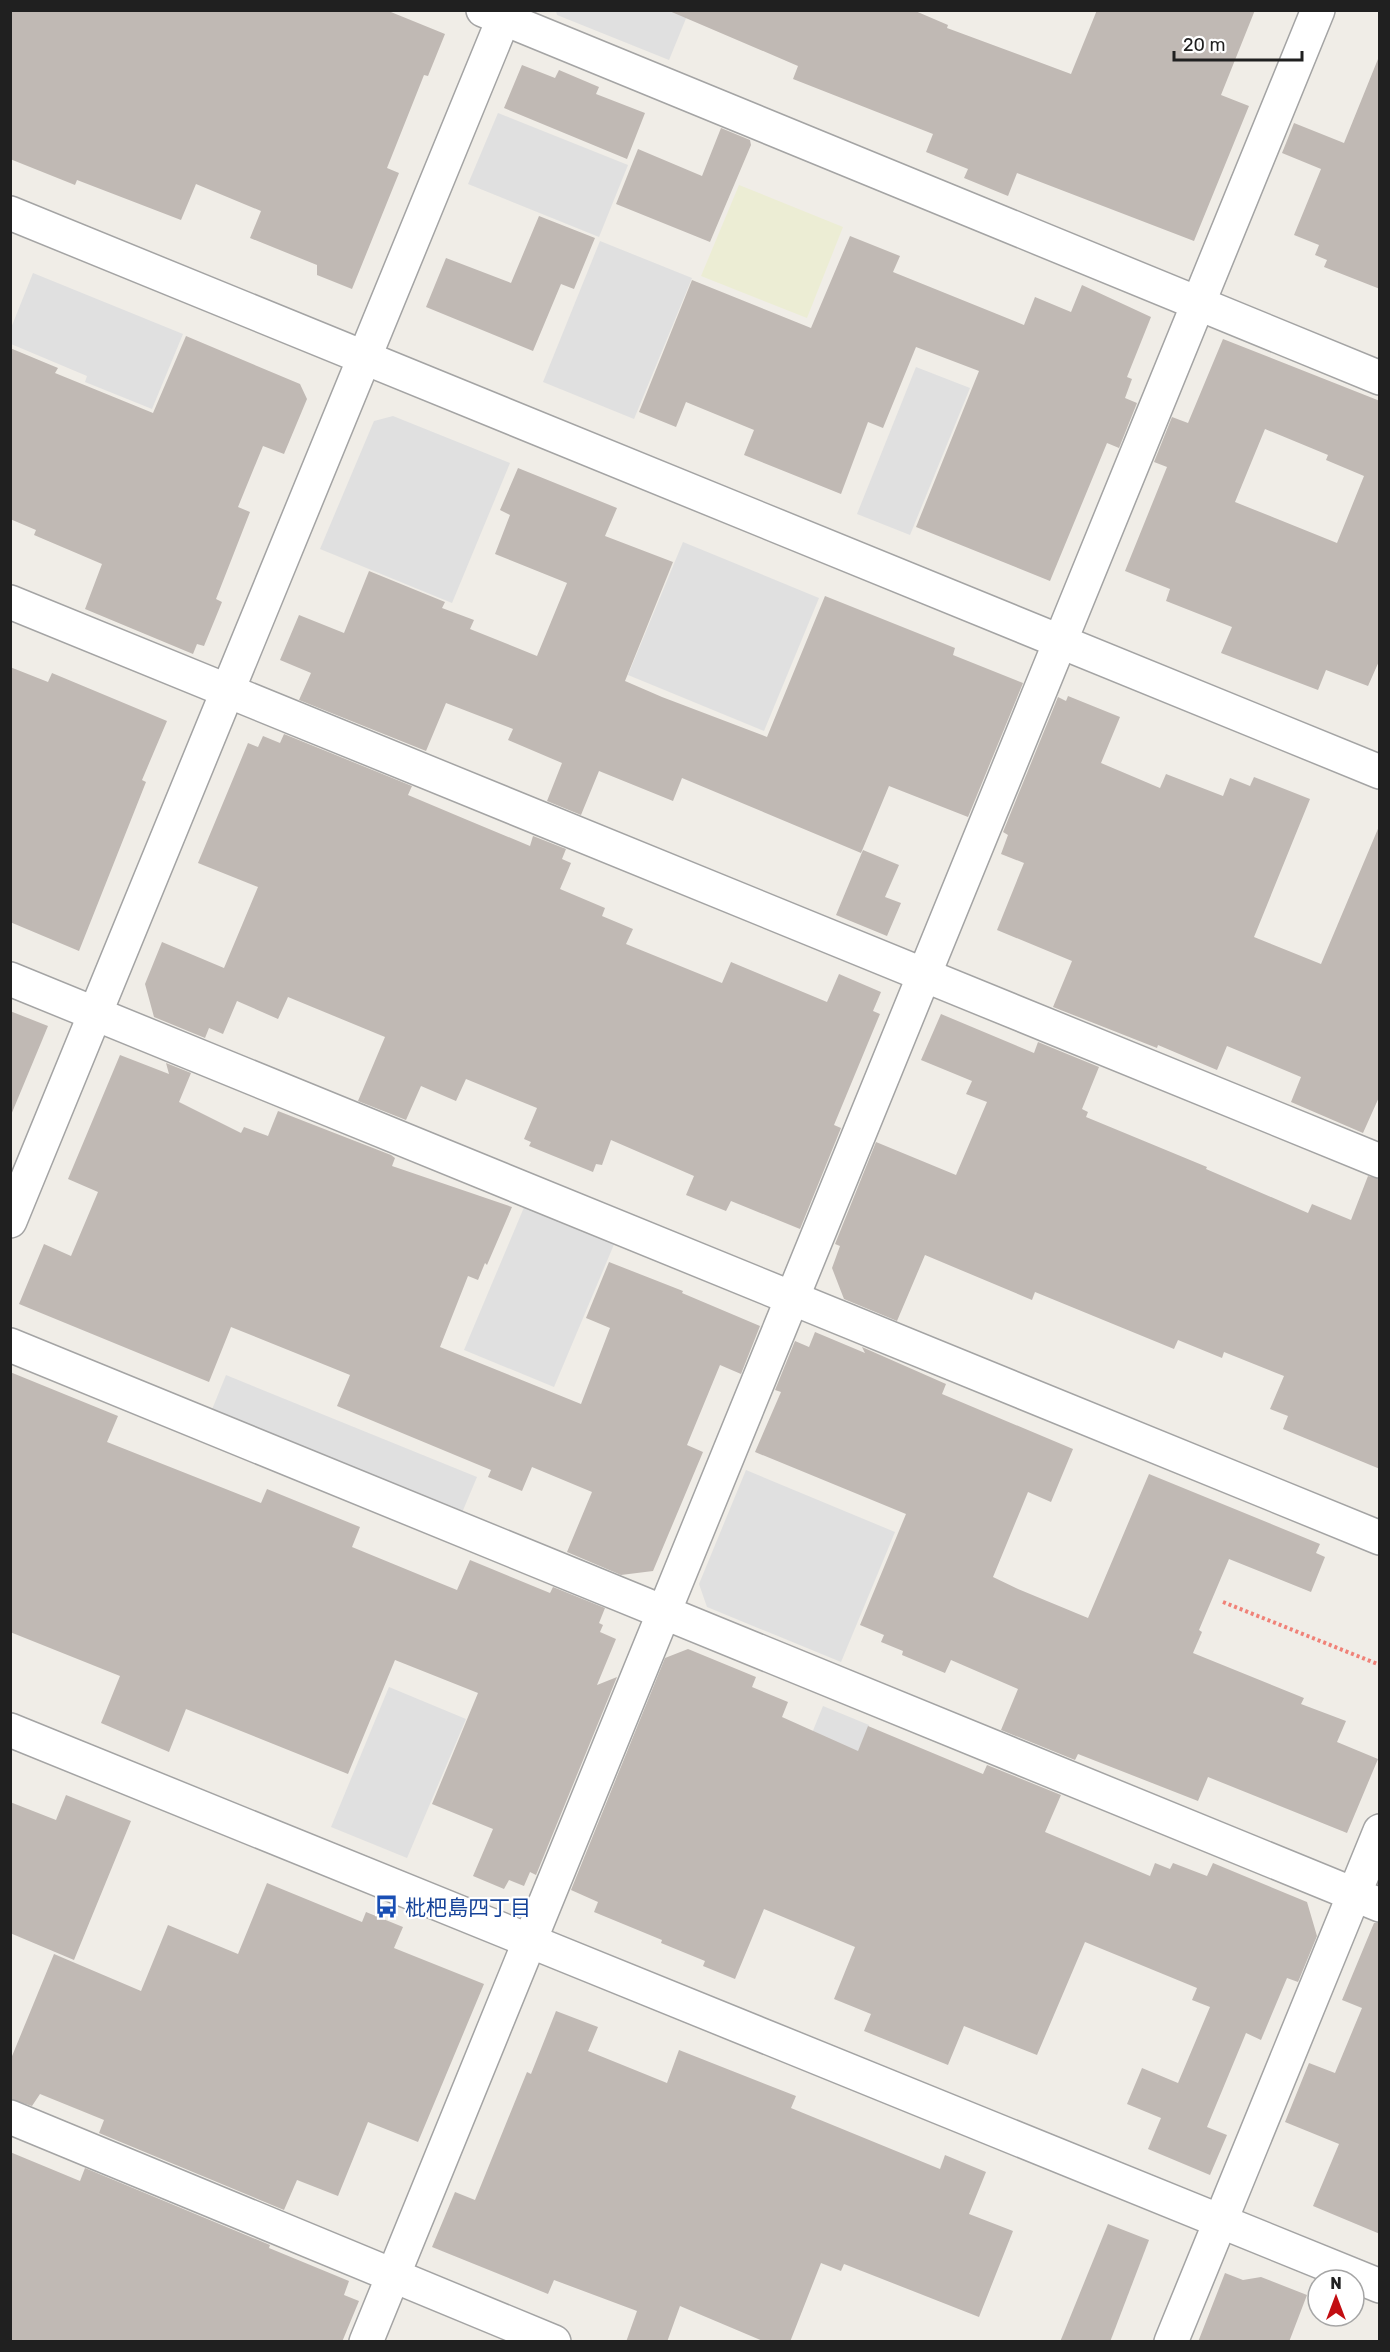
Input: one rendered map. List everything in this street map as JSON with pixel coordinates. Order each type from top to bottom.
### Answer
[{"type":"street","points":[[366,2342],[1318,10]]},
{"type":"street","points":[[10,1221],[366,358],[498,13],[1380,378]]},
{"type":"street","points":[[10,213],[1380,772]]},
{"type":"street","points":[[10,602],[1380,1161]]},
{"type":"street","points":[[10,979],[1380,1538]]},
{"type":"street","points":[[10,1345],[1366,1900]]},
{"type":"street","points":[[10,1730],[1380,2286]]},
{"type":"street","points":[[1171,2342],[1220,2221],[1366,1900],[1380,1831]]},
{"type":"street","points":[[10,2117],[554,2342]]},
{"type":"path","points":[[1223,1602],[1380,1665]]},
{"type":"green space","points":[[739,185],[843,227],[807,318],[701,276]]},
{"type":"shaded area","points":[[556,11],[689,11],[669,60],[557,15]]},
{"type":"shaded area","points":[[498,113],[628,165],[599,237],[468,184]]},
{"type":"shaded area","points":[[600,241],[692,278],[634,419],[543,382]]},
{"type":"shaded area","points":[[33,273],[183,334],[152,409],[85,382],[87,376],[11,344],[11,328]]},
{"type":"shaded area","points":[[916,367],[970,388],[910,535],[857,514]]},
{"type":"shaded area","points":[[393,416],[510,463],[452,603],[320,549],[374,421]]},
{"type":"shaded area","points":[[683,542],[819,598],[764,731],[628,675]]},
{"type":"shaded area","points":[[525,1205],[615,1242],[554,1387],[464,1350]]},
{"type":"shaded area","points":[[226,1375],[477,1477],[461,1515],[211,1412]]},
{"type":"shaded area","points":[[746,1470],[895,1532],[841,1662],[707,1607],[699,1584]]},
{"type":"shaded area","points":[[389,1687],[466,1719],[407,1858],[331,1827]]},
{"type":"shaded area","points":[[823,1706],[869,1725],[814,1857],[769,1839]]},
{"type":"building","points":[[10,10],[386,10],[445,34],[428,76],[424,75],[387,168],[399,173],[352,289],[317,275],[317,265],[250,238],[261,211],[196,184],[181,220],[77,180],[75,185],[10,159]]},
{"type":"building","points":[[667,10],[913,10],[948,25],[947,28],[1071,74],[1097,10],[1255,10],[1221,95],[1249,106],[1194,241],[1017,173],[1008,196],[964,178],[968,169],[926,152],[933,134],[793,79],[798,66]]},
{"type":"building","points":[[1378,59],[1380,59],[1380,289],[1324,267],[1327,260],[1315,255],[1319,245],[1294,235],[1321,169],[1282,153],[1294,123],[1344,143]]},
{"type":"building","points":[[522,65],[555,78],[559,70],[599,87],[596,94],[645,113],[627,159],[504,108]]},
{"type":"building","points":[[721,128],[750,140],[751,145],[710,242],[616,204],[638,149],[702,176]]},
{"type":"building","points":[[539,216],[595,238],[574,289],[561,284],[533,351],[426,307],[446,258],[511,283]]},
{"type":"building","points":[[850,236],[900,256],[893,272],[1024,325],[1035,297],[1071,312],[1082,285],[1151,317],[1127,377],[1132,379],[1125,398],[1137,403],[1119,448],[1107,443],[1050,581],[916,527],[979,371],[916,347],[883,428],[868,422],[841,494],[744,455],[754,430],[686,402],[676,427],[639,412],[692,280],[811,328]]},
{"type":"building","points":[[186,336],[300,384],[307,399],[284,454],[263,446],[238,507],[250,512],[216,599],[222,602],[204,646],[197,644],[193,654],[85,609],[102,564],[34,535],[36,530],[10,519],[10,348],[58,368],[55,373],[153,413]]},
{"type":"building","points":[[1223,339],[1380,401],[1380,659],[1368,686],[1326,670],[1318,690],[1221,653],[1232,627],[1166,601],[1170,589],[1125,571],[1167,467],[1154,462],[1172,417],[1188,423]],"holes":[[[1265,429],[1328,455],[1326,460],[1364,476],[1337,543],[1235,502]]]},
{"type":"building","points":[[518,468],[617,508],[605,536],[673,562],[625,681],[662,697],[767,737],[825,596],[955,648],[953,655],[1023,683],[968,817],[889,786],[861,853],[682,778],[673,801],[599,771],[581,815],[547,801],[562,763],[508,740],[513,729],[446,703],[426,751],[299,700],[311,673],[280,660],[299,615],[344,633],[369,571],[445,602],[442,608],[474,620],[470,629],[537,656],[567,583],[495,554],[510,515],[500,510]]},
{"type":"building","points":[[10,667],[48,682],[52,673],[167,721],[142,780],[146,782],[79,951],[10,922]]},
{"type":"building","points":[[1068,696],[1120,717],[1101,763],[1160,788],[1166,774],[1223,796],[1230,778],[1250,786],[1254,777],[1310,799],[1254,937],[1321,964],[1380,824],[1380,1095],[1363,1133],[1291,1102],[1301,1077],[1227,1046],[1217,1070],[1158,1045],[1157,1048],[1053,1007],[1072,961],[997,930],[1024,863],[1001,854],[1008,835],[1003,832],[1058,697],[1066,701]]},
{"type":"building","points":[[284,734],[412,786],[408,795],[530,846],[533,836],[566,849],[562,859],[571,863],[560,889],[605,908],[602,916],[633,929],[626,944],[722,983],[731,962],[827,1002],[839,974],[881,992],[873,1011],[880,1014],[834,1125],[841,1128],[800,1229],[731,1201],[726,1211],[686,1195],[694,1176],[611,1140],[602,1165],[596,1164],[593,1172],[529,1146],[531,1142],[524,1139],[537,1108],[466,1079],[456,1101],[421,1086],[406,1120],[358,1101],[385,1037],[288,997],[278,1019],[237,1001],[223,1034],[209,1028],[205,1038],[154,1017],[145,984],[162,942],[224,968],[258,887],[198,863],[248,743],[258,747],[263,736],[280,743]]},
{"type":"building","points":[[863,850],[899,865],[885,897],[901,903],[887,936],[836,915]]},
{"type":"building","points":[[10,1011],[48,1026],[11,1115],[10,1114]]},
{"type":"building","points":[[941,1014],[1034,1053],[1038,1042],[1099,1067],[1082,1109],[1088,1112],[1086,1117],[1207,1167],[1206,1169],[1308,1213],[1312,1204],[1351,1220],[1368,1176],[1380,1179],[1380,1469],[1283,1429],[1288,1416],[1270,1409],[1284,1376],[1224,1352],[1222,1358],[1178,1340],[1174,1349],[1035,1292],[1032,1300],[925,1255],[897,1321],[844,1299],[832,1268],[840,1246],[835,1244],[876,1142],[956,1175],[987,1102],[966,1094],[972,1081],[921,1060]]},
{"type":"building","points":[[120,1055],[169,1074],[166,1063],[191,1073],[179,1102],[241,1133],[244,1127],[268,1136],[278,1111],[391,1155],[395,1158],[392,1166],[512,1207],[487,1265],[485,1263],[478,1280],[468,1276],[440,1347],[581,1404],[610,1328],[586,1318],[609,1262],[683,1291],[682,1293],[760,1326],[741,1374],[720,1365],[687,1445],[703,1452],[653,1571],[621,1575],[567,1552],[592,1492],[532,1467],[522,1491],[488,1477],[491,1470],[337,1406],[350,1375],[231,1327],[209,1382],[19,1304],[44,1244],[71,1256],[98,1192],[68,1179]]},
{"type":"building","points":[[815,1332],[865,1353],[862,1347],[946,1384],[942,1394],[1073,1449],[1051,1502],[1028,1492],[993,1577],[1018,1589],[1088,1618],[1149,1474],[1320,1544],[1316,1553],[1325,1557],[1311,1592],[1229,1559],[1199,1630],[1202,1632],[1193,1653],[1304,1698],[1301,1704],[1346,1721],[1337,1742],[1378,1759],[1347,1833],[1208,1777],[1198,1801],[1078,1754],[1075,1760],[1001,1730],[1018,1689],[951,1660],[945,1673],[902,1655],[903,1651],[881,1642],[884,1635],[860,1625],[906,1514],[755,1452],[781,1392],[775,1390],[795,1341],[809,1347]]},
{"type":"building","points":[[10,1372],[118,1416],[107,1442],[261,1503],[267,1489],[360,1527],[352,1547],[457,1590],[470,1560],[550,1593],[553,1587],[605,1608],[599,1623],[603,1625],[600,1632],[616,1639],[597,1685],[617,1677],[536,1875],[530,1872],[524,1886],[509,1880],[504,1889],[473,1876],[493,1829],[432,1804],[478,1693],[395,1660],[348,1774],[186,1709],[169,1752],[101,1723],[120,1676],[10,1632]]},
{"type":"building","points":[[688,1649],[756,1677],[752,1687],[788,1702],[782,1717],[858,1751],[868,1726],[983,1774],[987,1765],[1061,1795],[1045,1832],[1150,1876],[1155,1863],[1170,1869],[1173,1863],[1207,1876],[1213,1863],[1307,1902],[1317,1936],[1298,1982],[1287,1978],[1261,2040],[1246,2033],[1207,2127],[1227,2135],[1210,2175],[1148,2149],[1161,2118],[1127,2104],[1142,2068],[1178,2083],[1210,2007],[1192,2000],[1197,1988],[1085,1942],[1037,2055],[964,2026],[948,2065],[864,2031],[871,2014],[834,1999],[855,1947],[764,1909],[735,1979],[703,1966],[705,1961],[661,1943],[662,1940],[594,1912],[598,1902],[571,1890],[665,1658]]},
{"type":"building","points":[[66,1795],[131,1821],[74,1960],[10,1933],[10,1802],[56,1820]]},
{"type":"building","points":[[267,1883],[362,1922],[366,1912],[403,1927],[394,1948],[484,1984],[418,2142],[368,2122],[338,2196],[297,2180],[284,2210],[99,2133],[104,2120],[40,2094],[32,2106],[10,2099],[10,2061],[54,1954],[141,1991],[168,1925],[238,1954]]},
{"type":"building","points":[[1374,1923],[1380,1923],[1380,2234],[1313,2206],[1339,2144],[1285,2122],[1309,2063],[1335,2073],[1362,2008],[1342,2000]]},
{"type":"building","points":[[556,2011],[598,2027],[588,2051],[667,2083],[679,2050],[796,2096],[791,2108],[940,2169],[945,2155],[986,2172],[969,2214],[1013,2231],[979,2317],[844,2264],[841,2271],[821,2263],[790,2342],[765,2342],[680,2306],[667,2342],[626,2342],[637,2311],[554,2280],[548,2294],[432,2247],[455,2192],[475,2200],[527,2072],[531,2074]]},
{"type":"building","points":[[10,2152],[80,2181],[85,2168],[270,2245],[269,2248],[349,2281],[344,2295],[359,2301],[342,2342],[10,2342]]},
{"type":"building","points":[[1108,2224],[1149,2240],[1110,2342],[1060,2342]]},
{"type":"building","points":[[1225,2273],[1243,2280],[1261,2277],[1306,2295],[1289,2342],[1198,2342]]},
{"type":"place","name":"枇杷島四丁目","points":[[387,1907]]}]
